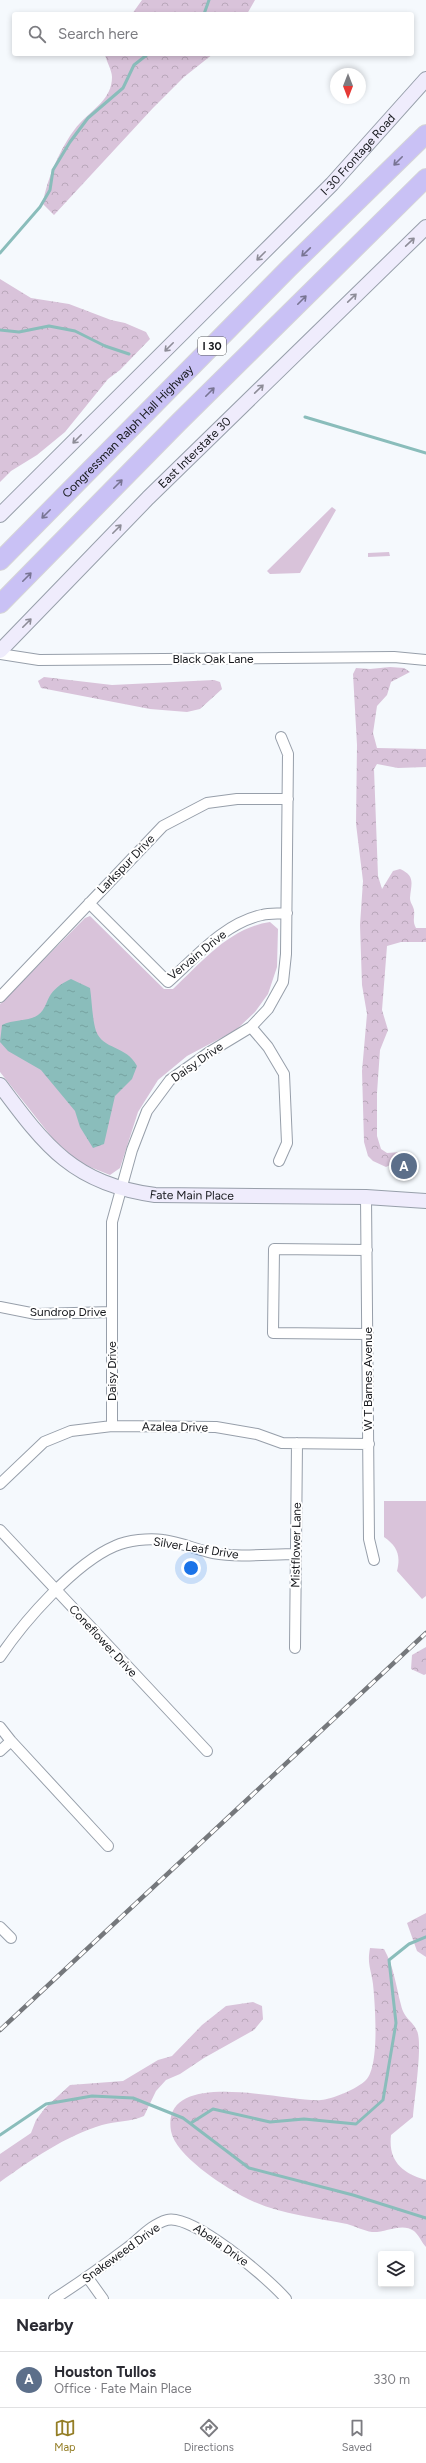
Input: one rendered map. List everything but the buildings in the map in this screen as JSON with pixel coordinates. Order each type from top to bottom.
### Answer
[{"type":"highway","name":"Congressman Ralph Hall Highway","points":[[0,561],[289,268],[426,134]]},
{"type":"highway","name":"I 30","points":[[0,604],[179,422],[426,178]]},
{"type":"main road","name":"I-30 Frontage Road","points":[[0,515],[332,184],[426,79]]},
{"type":"main road","name":"East Interstate 30","points":[[0,652],[142,504],[426,226]]},
{"type":"main road","name":"Fate Main Place","points":[[0,1085],[34,1132],[57,1155],[82,1173],[121,1189],[155,1194],[366,1197],[426,1201]]},
{"type":"street","name":"Black Oak Lane","points":[[0,652],[39,660],[386,657],[426,660]]},
{"type":"street","name":"Daisy Drive","points":[[112,1426],[112,1222],[121,1189],[147,1111],[170,1080],[251,1027],[268,1009],[283,982],[286,954],[287,913],[288,754],[281,737]]},
{"type":"street","name":"Larkspur Drive","points":[[0,997],[147,841],[163,826],[183,814],[207,803],[237,798],[288,798]]},
{"type":"street","name":"Vervain Drive","points":[[89,903],[168,982],[226,931],[246,920],[263,915],[287,913]]},
{"type":"street","points":[[251,1027],[268,1047],[284,1074],[287,1143],[279,1162]]},
{"type":"street","name":"W T Barnes Avenue","points":[[366,1197],[369,1539],[374,1560]]},
{"type":"street","points":[[367,1250],[274,1249],[273,1333],[368,1334]]},
{"type":"street","name":"Sundrop Drive","points":[[1,1309],[36,1314],[112,1312]]},
{"type":"street","name":"Azalea Drive","points":[[0,1484],[44,1442],[71,1431],[112,1426],[216,1427],[257,1434],[282,1443],[368,1444]]},
{"type":"street","name":"Mistflower Lane","points":[[295,1648],[297,1443]]},
{"type":"street","name":"Coneflower Drive","points":[[0,1530],[206,1751]]},
{"type":"street","name":"Silver Leaf Drive","points":[[0,1658],[10,1642],[56,1590],[90,1561],[116,1545],[138,1540],[163,1540],[214,1553],[242,1555],[296,1554]]},
{"type":"street","points":[[0,1727],[10,1741],[108,1846]]},
{"type":"street","points":[[0,1751],[10,1741]]},
{"type":"street","points":[[0,1927],[10,1938]]},
{"type":"street","name":"Snakeweed Drive","points":[[54,2299],[88,2278],[159,2223],[167,2220]]},
{"type":"street","name":"Abelia Drive","points":[[167,2220],[184,2221],[240,2257],[286,2299]]},
{"type":"street","points":[[88,2278],[103,2299]]},
{"type":"green space","points":[[142,0],[255,0],[248,12],[133,12]]},
{"type":"green space","points":[[106,56],[210,56],[184,77],[153,108],[54,215],[43,204],[48,184],[56,161],[67,140],[80,123],[101,103],[109,92],[112,74]]},
{"type":"green space","points":[[0,279],[31,298],[69,304],[111,320],[125,323],[146,332],[150,339],[120,370],[108,379],[65,432],[37,455],[11,471],[0,482]]},
{"type":"green space","points":[[332,507],[336,510],[300,573],[270,574],[267,571]]},
{"type":"green space","points":[[389,552],[390,556],[368,557],[368,553]]},
{"type":"green space","points":[[390,667],[404,668],[410,672],[391,682],[387,695],[377,706],[373,733],[377,748],[426,749],[426,767],[398,768],[377,764],[374,769],[378,876],[382,889],[393,871],[400,869],[408,875],[411,881],[410,901],[414,910],[414,923],[416,928],[426,928],[426,942],[401,942],[387,946],[382,1010],[388,1030],[380,1050],[377,1093],[377,1136],[381,1149],[387,1153],[401,1152],[404,1158],[386,1167],[373,1161],[368,1156],[364,1142],[362,1071],[367,1014],[362,985],[360,925],[363,881],[356,824],[357,745],[353,674],[356,668],[370,669]]},
{"type":"green space","points":[[44,677],[112,685],[214,680],[220,682],[222,689],[200,709],[187,712],[150,709],[41,688],[38,681]]},
{"type":"green space","points":[[90,916],[164,989],[173,989],[217,948],[242,931],[255,925],[270,922],[278,929],[277,967],[268,994],[255,1012],[236,1030],[187,1056],[158,1080],[138,1112],[120,1168],[110,1175],[80,1163],[54,1140],[0,1072],[0,1004],[85,918]]},
{"type":"green space","points":[[384,1501],[426,1501],[426,1596],[422,1599],[397,1571],[397,1551],[395,1547],[384,1537]]},
{"type":"green space","points":[[426,1647],[426,1674],[424,1675],[411,1669],[412,1655]]},
{"type":"green space","points":[[426,1913],[426,1957],[417,1951],[407,1923]]},
{"type":"green space","points":[[370,1948],[384,1949],[392,1970],[402,2010],[417,2031],[419,2037],[419,2059],[413,2117],[391,2135],[391,2144],[394,2159],[398,2165],[410,2174],[426,2180],[426,2247],[416,2233],[409,2228],[399,2228],[377,2232],[366,2231],[347,2224],[280,2211],[255,2202],[233,2191],[200,2168],[181,2150],[174,2140],[171,2131],[173,2111],[185,2099],[205,2093],[230,2092],[321,2100],[345,2093],[357,2087],[366,2080],[373,2062],[376,2034],[374,1993],[369,1962]]},
{"type":"green space","points":[[253,2002],[262,2006],[263,2019],[254,2030],[204,2058],[180,2074],[166,2080],[156,2091],[144,2116],[102,2125],[75,2135],[36,2157],[0,2182],[0,2154],[31,2133],[36,2120],[45,2108],[70,2085],[123,2081],[158,2060],[172,2056],[202,2025],[226,2006]]},
{"type":"water","points":[[71,979],[90,988],[94,1021],[99,1037],[104,1042],[127,1054],[137,1066],[132,1079],[115,1096],[104,1144],[93,1148],[80,1127],[75,1111],[41,1070],[8,1051],[0,1042],[2,1025],[30,1019],[38,1015],[43,1010],[53,991]]},
{"type":"waterway","points":[[205,12],[209,0]]},
{"type":"waterway","points":[[0,253],[40,207],[50,190],[53,170],[70,142],[88,118],[123,88],[134,65],[145,56]]},
{"type":"waterway","points":[[0,330],[19,332],[49,326],[75,331],[105,346],[129,354]]},
{"type":"waterway","points":[[305,417],[426,453]]},
{"type":"waterway","points":[[191,2123],[213,2109],[270,2122],[304,2119],[356,2124],[383,2100],[396,2023],[389,1960],[409,1944],[426,1937]]},
{"type":"waterway","points":[[0,2135],[46,2104],[92,2096],[133,2098],[183,2118],[249,2168],[353,2195],[426,2218]]},
{"type":"railway","points":[[0,2030],[426,1633]]},
{"type":"place","name":"Houston Tullos","points":[[404,1166]]}]
